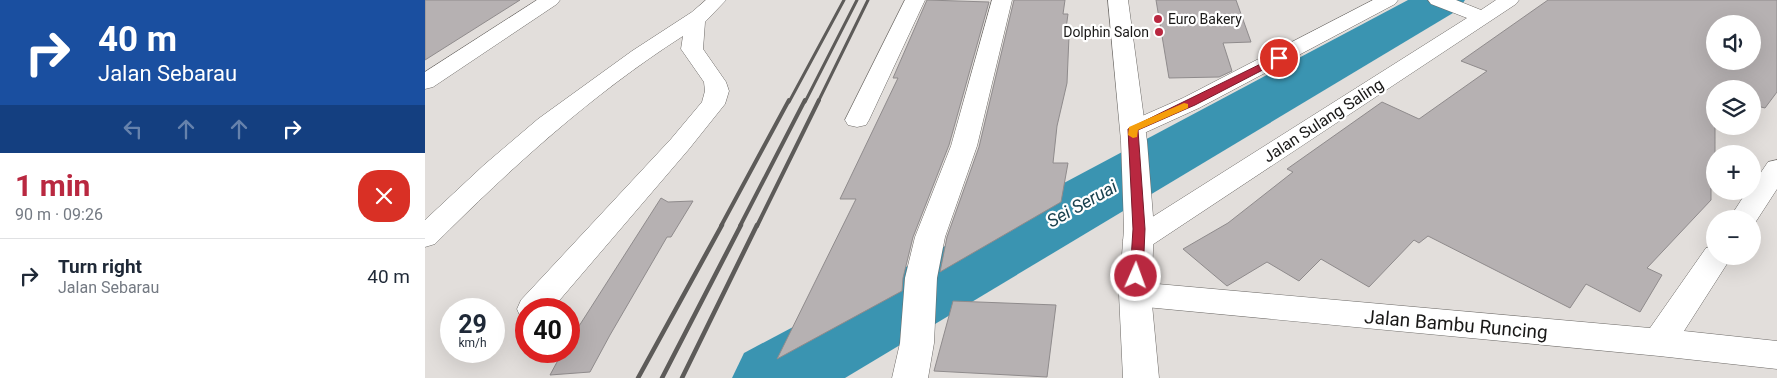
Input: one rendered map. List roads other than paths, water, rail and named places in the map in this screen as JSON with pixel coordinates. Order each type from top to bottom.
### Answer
[{"type":"street","points":[[425,82],[550,0]]},
{"type":"street","points":[[425,237],[521,146],[664,40],[695,20],[712,6],[716,0]]},
{"type":"street","points":[[857,120],[915,0]]},
{"type":"street","points":[[910,378],[917,343],[921,278],[930,237],[965,146],[1002,0]]},
{"type":"street","points":[[1118,0],[1133,135],[1138,235],[1135,294],[1141,378]]},
{"type":"street","points":[[1438,0],[1477,15]]},
{"type":"street","name":"Jalan Sulang Saling","points":[[1138,235],[1477,15],[1509,0]]},
{"type":"street","points":[[1133,135],[1296,49],[1379,1]]},
{"type":"street","points":[[543,298],[680,144],[713,104],[717,91],[715,82],[692,49],[695,20]]},
{"type":"street","points":[[1749,210],[1777,168]]},
{"type":"street","points":[[1659,342],[1711,265]]},
{"type":"street","name":"Jalan Bambu Runcing","points":[[1135,294],[1659,342],[1777,356]]},
{"type":"waterway","name":"Sei Seruai","points":[[774,378],[1442,0]]},
{"type":"railway","points":[[789,102],[844,0]]},
{"type":"railway","points":[[805,102],[857,0]]},
{"type":"railway","points":[[818,102],[868,0]]},
{"type":"railway","points":[[721,226],[789,100]]},
{"type":"railway","points":[[740,226],[805,100]]},
{"type":"railway","points":[[757,226],[819,100]]},
{"type":"railway","points":[[638,378],[722,225]]},
{"type":"railway","points":[[662,378],[741,225]]},
{"type":"railway","points":[[682,378],[757,225]]},
{"type":"place","name":"Euro Bakery","points":[[1158,19]]},
{"type":"place","name":"Dolphin Salon","points":[[1159,32]]}]
